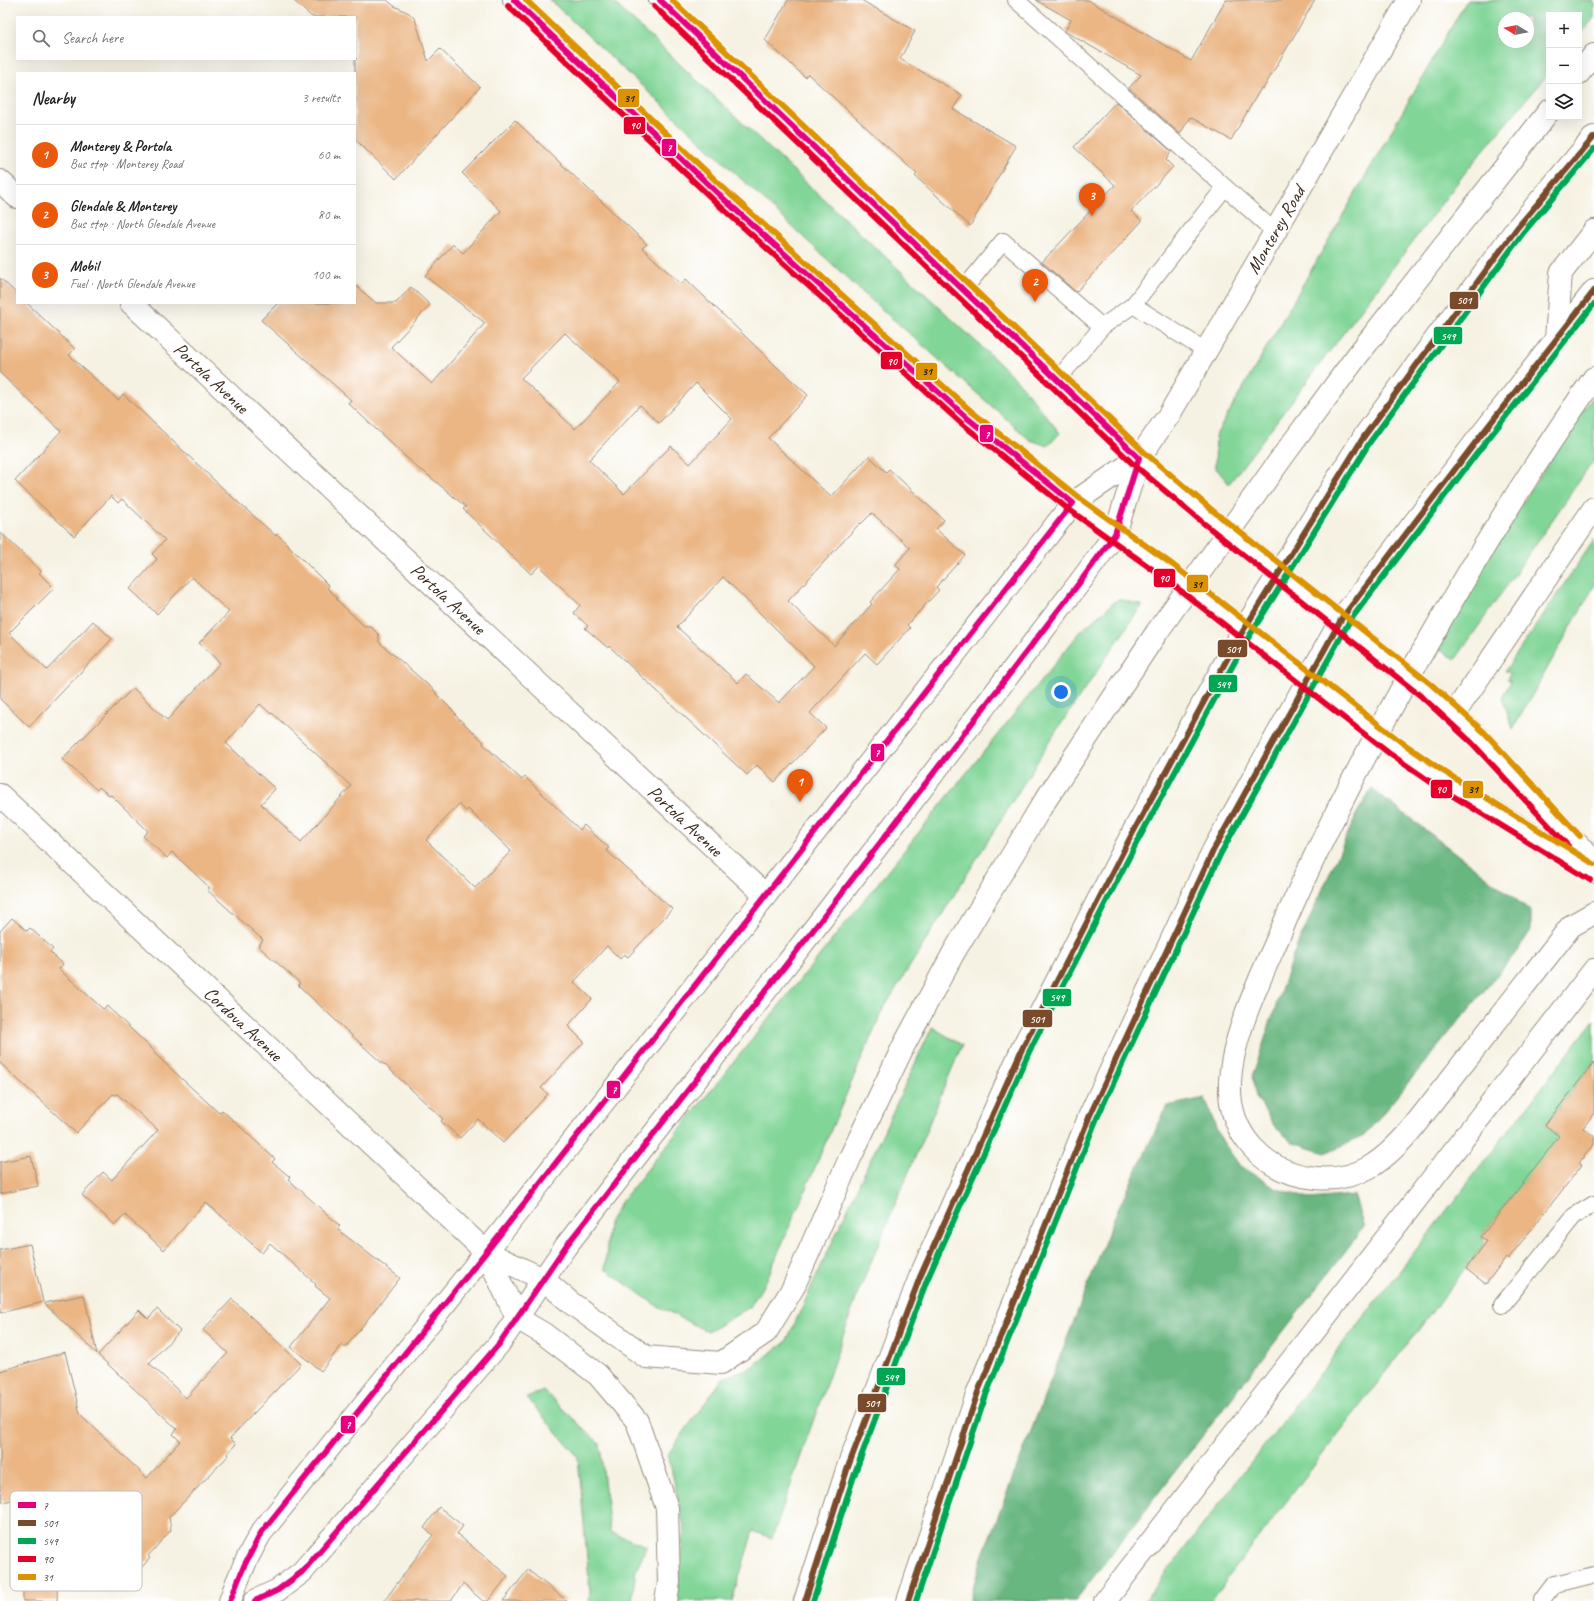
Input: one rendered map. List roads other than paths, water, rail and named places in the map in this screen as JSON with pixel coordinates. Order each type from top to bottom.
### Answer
[{"type":"main road","points":[[514,0],[727,202],[954,407],[1074,503],[1168,571],[1395,747],[1439,778],[1594,873]]},
{"type":"main road","points":[[660,0],[964,289],[1139,458],[1207,516],[1454,714],[1478,737],[1594,861]]},
{"type":"main road","name":"Monterey Road","points":[[255,1601],[278,1590],[302,1572],[499,1344],[566,1246],[853,878],[1115,534],[1139,458],[1169,415],[1409,0]]},
{"type":"main road","points":[[1582,69],[1594,55]]},
{"type":"main road","points":[[486,1252],[543,1279],[571,1303],[646,1357],[721,1363],[766,1332],[793,1288],[850,1158],[914,1025],[981,906],[1045,800],[1157,632],[1288,450],[1357,356],[1546,115]]},
{"type":"main road","points":[[805,1601],[848,1467],[920,1277],[1022,1050],[1130,838],[1238,639],[1363,438],[1517,228],[1594,136]]},
{"type":"main road","points":[[0,181],[16,196]]},
{"type":"main road","points":[[1556,339],[1561,273],[1594,231]]},
{"type":"main road","points":[[908,1601],[978,1392],[1087,1122],[1214,849],[1342,618],[1594,291]]},
{"type":"main road","name":"Portola Avenue","points":[[132,304],[765,896]]},
{"type":"main road","points":[[1594,378],[1534,466],[1449,605],[1368,750],[1313,859],[1268,960],[1240,1034],[1232,1060],[1230,1085],[1232,1107],[1238,1128],[1252,1148],[1267,1161],[1287,1172],[1300,1176],[1329,1180],[1351,1176],[1373,1167],[1392,1152],[1410,1131],[1571,926],[1594,913]]},
{"type":"main road","name":"Monterey Road","points":[[230,1601],[247,1557],[261,1533],[486,1252],[1074,503],[1139,458]]},
{"type":"main road","points":[[1454,714],[1594,508]]},
{"type":"main road","name":"Cordova Avenue","points":[[0,796],[486,1252]]},
{"type":"main road","points":[[1106,1601],[1594,970]]},
{"type":"main road","points":[[486,1252],[517,1318],[544,1334],[598,1376],[636,1421],[667,1508],[669,1582],[666,1601]]},
{"type":"lane","points":[[1016,0],[1275,232]]},
{"type":"lane","points":[[1058,379],[1102,327],[1133,305],[1225,187]]},
{"type":"lane","points":[[964,289],[1003,241],[1102,327]]},
{"type":"lane","points":[[1133,305],[1206,351]]},
{"type":"lane","points":[[1502,1305],[1574,1216],[1594,1204]]},
{"type":"lane","points":[[1542,1601],[1554,1585],[1594,1575]]},
{"type":"place","name":"Mobil","points":[[1092,216]]},
{"type":"place","name":"Glendale & Monterey","points":[[1035,302]]},
{"type":"place","name":"Monterey & Portola","points":[[800,802]]}]
